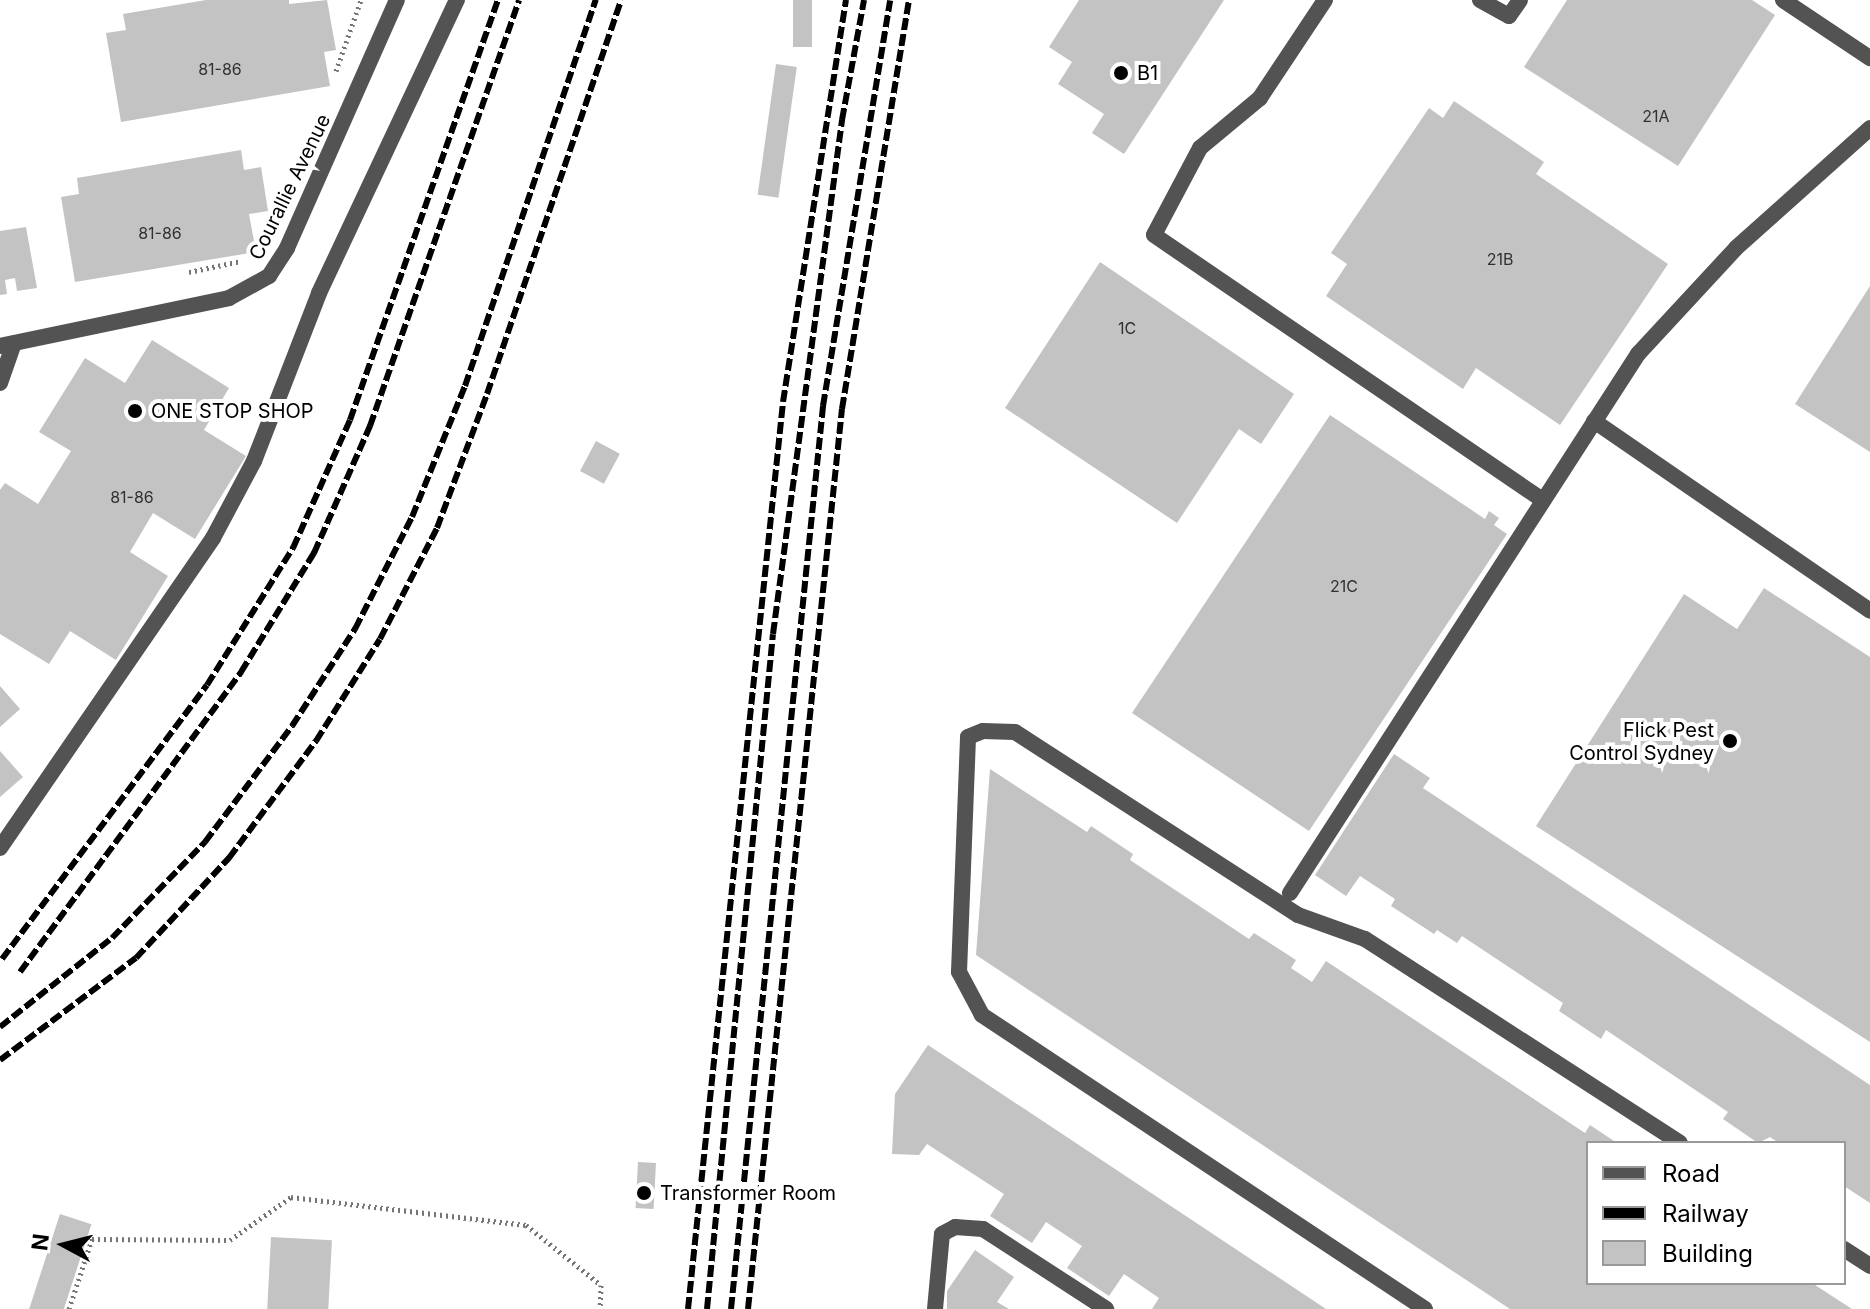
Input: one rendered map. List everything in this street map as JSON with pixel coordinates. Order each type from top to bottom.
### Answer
[{"type":"street","points":[[0,848],[213,538],[254,461],[319,293],[457,0]]},
{"type":"street","points":[[1325,0],[1260,98],[1200,148],[1154,235],[1543,500]]},
{"type":"street","points":[[1480,0],[1509,16],[1520,0]]},
{"type":"street","points":[[1783,0],[1870,58]]},
{"type":"street","name":"Courallie Avenue","points":[[0,383],[7,344],[229,298],[269,276],[287,248],[395,1]]},
{"type":"street","points":[[1290,893],[1638,354],[1736,248],[1870,128]]},
{"type":"street","points":[[1594,421],[1870,611]]},
{"type":"street","points":[[1425,1309],[982,1015],[959,972],[968,737],[983,731],[1015,732],[1298,915],[1365,939],[1677,1141]]},
{"type":"street","points":[[935,1309],[942,1234],[955,1227],[983,1229],[1106,1309]]},
{"type":"street","points":[[1846,1250],[1870,1266]]},
{"type":"path","points":[[334,77],[361,0]]},
{"type":"path","points":[[276,209],[293,168]]},
{"type":"path","points":[[189,272],[250,256]]},
{"type":"path","points":[[69,1309],[92,1239],[230,1240],[291,1197],[526,1225],[601,1285],[600,1309]]},
{"type":"building","points":[[206,0],[289,0],[289,4],[327,0],[336,50],[324,52],[330,86],[121,122],[106,33],[126,30],[123,14]]},
{"type":"building","points":[[793,0],[812,0],[812,47],[793,47]]},
{"type":"building","name":"B1","points":[[1079,0],[1224,0],[1124,154],[1092,133],[1104,114],[1058,84],[1072,62],[1049,47]]},
{"type":"building","points":[[1567,0],[1752,0],[1775,15],[1678,166],[1524,67]]},
{"type":"building","points":[[776,64],[797,67],[778,198],[758,195]]},
{"type":"building","points":[[1454,101],[1544,162],[1536,174],[1668,264],[1560,425],[1476,368],[1463,389],[1326,296],[1347,264],[1331,253],[1429,108],[1443,118]]},
{"type":"building","points":[[241,150],[244,170],[261,167],[268,211],[249,214],[256,252],[75,282],[61,197],[79,194],[77,178]]},
{"type":"building","points":[[26,227],[37,288],[17,291],[15,278],[5,280],[7,294],[0,295],[0,231]]},
{"type":"building","points":[[1100,262],[1294,394],[1261,444],[1239,429],[1177,523],[1005,408]]},
{"type":"building","points":[[1870,286],[1870,452],[1795,404]]},
{"type":"building","points":[[152,340],[229,388],[204,430],[246,456],[195,539],[153,513],[130,552],[168,576],[116,660],[70,631],[49,664],[0,634],[0,490],[5,483],[38,504],[71,451],[39,432],[85,358],[125,383]]},
{"type":"building","points":[[1330,415],[1485,519],[1489,511],[1499,518],[1494,525],[1507,534],[1309,831],[1132,713]]},
{"type":"building","points":[[596,441],[620,454],[604,484],[580,471]]},
{"type":"building","name":"Flick Pest Control Sydney","points":[[1764,588],[1870,657],[1870,1042],[1536,826],[1684,594],[1737,629]]},
{"type":"building","points":[[0,686],[20,709],[0,727]]},
{"type":"building","points":[[0,751],[23,777],[0,797]]},
{"type":"building","points":[[1394,754],[1430,778],[1423,788],[1870,1085],[1870,1203],[1846,1187],[1846,1141],[1776,1141],[1770,1137],[1755,1141],[1723,1119],[1728,1112],[1606,1030],[1601,1039],[1559,1011],[1563,1003],[1462,936],[1457,943],[1437,930],[1434,934],[1391,906],[1395,899],[1360,876],[1346,896],[1315,875]]},
{"type":"building","points":[[990,769],[1087,832],[1091,826],[1133,854],[1130,860],[1249,939],[1254,933],[1296,960],[1291,968],[1312,982],[1326,961],[1585,1133],[1590,1125],[1614,1141],[1586,1141],[1586,1285],[1815,1285],[1852,1309],[1510,1309],[976,955]]},
{"type":"building","points":[[928,1045],[1326,1309],[1152,1309],[1159,1298],[1124,1274],[1109,1296],[1067,1268],[1082,1246],[1046,1222],[1032,1243],[990,1216],[1004,1194],[927,1144],[919,1155],[892,1154],[895,1094]]},
{"type":"building","name":"Transformer Room","points":[[638,1162],[656,1163],[654,1209],[636,1208]]},
{"type":"building","points":[[60,1214],[91,1224],[64,1309],[29,1309]]},
{"type":"building","points":[[271,1237],[332,1240],[328,1309],[267,1309]]},
{"type":"building","points":[[975,1250],[1014,1277],[997,1302],[1009,1309],[947,1309],[947,1291]]},
{"type":"railway","points":[[2,959],[207,685],[293,548],[350,420],[498,0]]},
{"type":"railway","points":[[20,972],[241,672],[314,553],[370,426],[519,0]]},
{"type":"railway","points":[[0,1027],[112,938],[205,842],[292,726],[355,629],[412,517],[465,386],[596,0]]},
{"type":"railway","points":[[0,1060],[136,958],[229,858],[316,741],[380,639],[437,528],[487,394],[621,0]]},
{"type":"railway","points":[[688,1309],[783,402],[846,0]]},
{"type":"railway","points":[[707,1309],[773,634],[842,120],[864,0]]},
{"type":"railway","points":[[731,1309],[823,406],[890,0]]},
{"type":"railway","points":[[748,1309],[842,409],[909,0]]},
{"type":"place","name":"B1","points":[[1121,73]]},
{"type":"place","name":"ONE STOP SHOP","points":[[135,411]]},
{"type":"place","name":"Flick Pest Control Sydney","points":[[1730,741]]},
{"type":"place","name":"Transformer Room","points":[[644,1193]]}]
